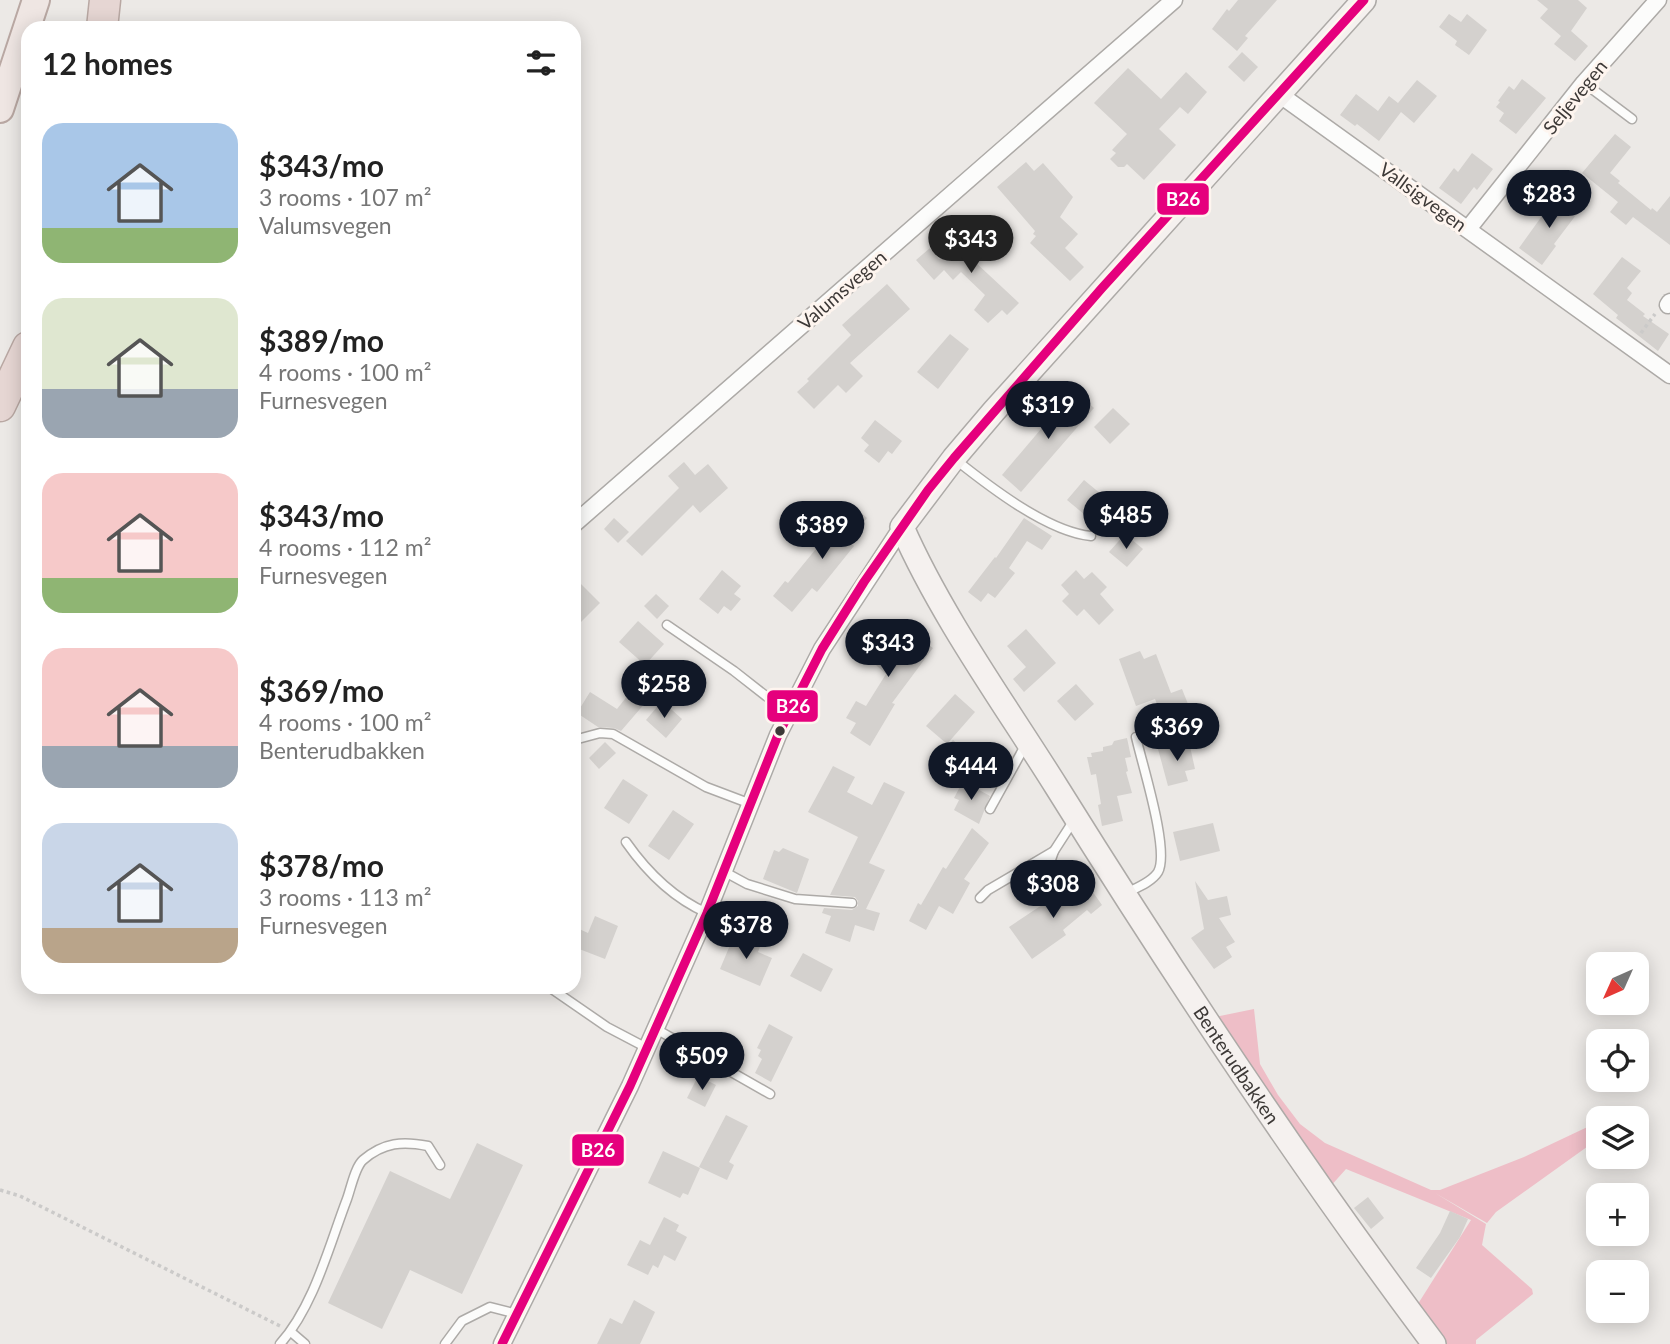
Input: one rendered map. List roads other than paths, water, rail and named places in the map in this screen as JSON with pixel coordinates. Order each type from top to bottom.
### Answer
[{"type":"highway","points":[[103,21],[105,0]]},
{"type":"highway","points":[[0,406],[21,362]]},
{"type":"main road","points":[[30,21],[37,0]]},
{"type":"main road","points":[[902,527],[954,458],[1093,299],[1364,0]]},
{"type":"main road","points":[[0,109],[21,47]]},
{"type":"main road","name":"Benterudbakken","points":[[902,527],[911,548],[956,626],[1124,895],[1272,1119],[1434,1344]]},
{"type":"street","name":"Valumsvegen","points":[[581,518],[1174,0]]},
{"type":"street","name":"Seljevegen","points":[[1468,229],[1584,83],[1658,0]]},
{"type":"street","name":"Vallsigvegen","points":[[1279,94],[1670,375]]},
{"type":"street","points":[[502,1344],[656,1029],[789,714],[827,642],[902,527]]},
{"type":"lane","points":[[1584,83],[1632,119]]},
{"type":"lane","points":[[954,458],[994,488],[1057,528],[1091,536]]},
{"type":"lane","points":[[667,625],[734,671],[789,714]]},
{"type":"lane","points":[[581,738],[600,733],[613,734],[706,787],[751,804]]},
{"type":"lane","points":[[1124,895],[1157,874],[1163,861],[1136,737]]},
{"type":"lane","points":[[990,809],[1028,741]]},
{"type":"lane","points":[[1042,884],[1055,851],[1076,817]]},
{"type":"lane","points":[[626,842],[637,858],[665,887],[685,903],[707,913]]},
{"type":"lane","points":[[980,898],[988,890],[1055,851]]},
{"type":"lane","points":[[723,871],[747,884],[795,899],[852,903]]},
{"type":"lane","points":[[559,994],[607,1027],[647,1048]]},
{"type":"lane","points":[[656,1029],[770,1094]]},
{"type":"lane","points":[[280,1344],[306,1306],[361,1161],[386,1146],[405,1141],[428,1146],[440,1165]]},
{"type":"lane","points":[[445,1344],[462,1321],[490,1307],[517,1314]]},
{"type":"lane","points":[[290,1332],[305,1344]]}]
